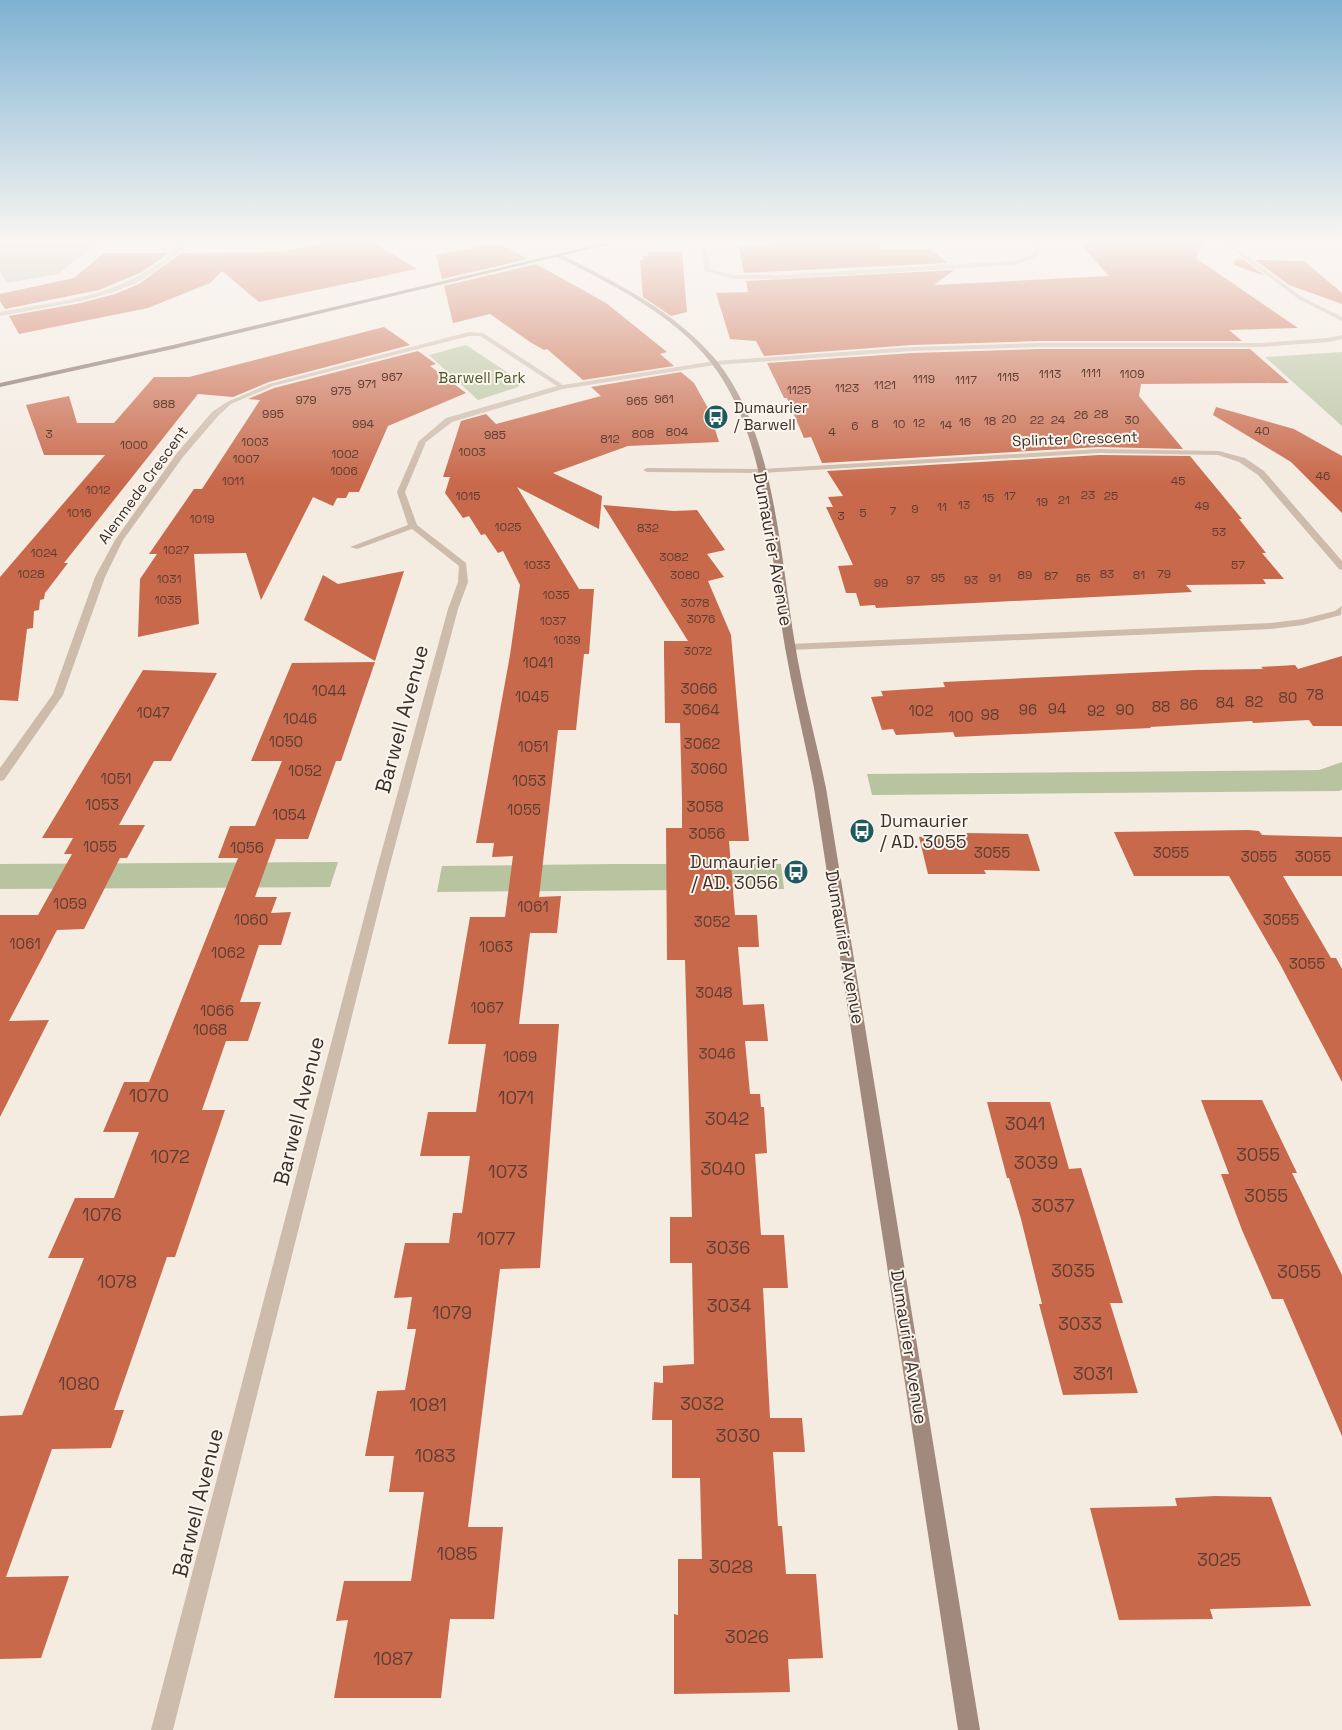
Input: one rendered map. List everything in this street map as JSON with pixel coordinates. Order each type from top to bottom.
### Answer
[{"type":"main road","points":[[0,385],[173,348],[287,321]]},
{"type":"street","name":"Dumaurier Avenue","points":[[667,321],[683,331],[714,363],[733,390],[751,429],[760,471],[776,550],[790,647],[820,788],[969,1730]]},
{"type":"street","name":"Alenmede Crescent","points":[[0,777],[58,695],[100,577],[119,540],[180,455],[215,414],[229,403],[271,385],[468,334],[481,334],[562,387]]},
{"type":"street","points":[[354,547],[413,526],[400,492],[423,441],[449,420],[562,387],[714,363],[912,349],[1039,345],[1261,345],[1328,340],[1342,337]]},
{"type":"street","name":"Splinter Crescent","points":[[647,470],[760,471],[1099,451],[1219,453],[1242,460],[1260,473],[1342,567]]},
{"type":"street","name":"Barwell Avenue","points":[[162,1730],[382,872],[453,609],[463,582],[463,565],[413,526]]},
{"type":"street","points":[[790,647],[1271,626],[1303,622],[1338,613],[1342,609]]},
{"type":"green space","name":"Barwell Park","points":[[466,345],[522,382],[518,387],[478,400],[429,355]]},
{"type":"green space","points":[[1342,352],[1342,426],[1265,357]]},
{"type":"green space","points":[[1342,762],[1342,790],[1339,791],[872,795],[867,774],[1319,770]]},
{"type":"green space","points":[[338,862],[330,887],[0,889],[0,864]]},
{"type":"green space","points":[[781,864],[784,889],[437,892],[442,866]]},
{"type":"building","points":[[12,321],[85,321],[19,334]]},
{"type":"building","points":[[500,321],[628,321],[667,352],[660,354],[674,366],[583,380],[547,349],[544,350]]},
{"type":"building","points":[[724,321],[1287,321],[1298,328],[1229,330],[1242,341],[1039,341],[912,345],[764,356],[756,341],[730,339]]},
{"type":"building","points":[[384,327],[410,345],[269,382],[233,397],[198,394],[64,563],[68,563],[45,593],[44,599],[40,600],[39,610],[34,611],[33,628],[27,629],[18,701],[0,700],[0,577],[105,455],[44,455],[26,405],[69,396],[77,423],[114,423],[154,377],[189,377]]},
{"type":"building","points":[[1039,349],[1250,349],[1289,383],[1141,384],[1139,396],[1183,449],[1099,447],[822,463],[811,437],[804,438],[787,398],[784,398],[767,363],[912,353]]},
{"type":"building","points":[[418,351],[436,364],[430,366],[466,393],[388,426],[359,492],[349,492],[346,498],[337,498],[333,506],[313,497],[261,600],[246,553],[194,554],[199,624],[138,637],[140,579],[157,554],[149,554],[194,489],[202,489],[260,400],[248,399],[274,388]]},
{"type":"building","points":[[681,372],[694,383],[709,410],[719,442],[628,446],[553,473],[602,496],[599,529],[517,487],[579,589],[594,589],[589,654],[584,654],[576,730],[558,730],[539,897],[561,896],[557,933],[530,933],[519,1024],[559,1024],[540,1268],[500,1269],[468,1527],[503,1527],[494,1619],[450,1619],[441,1698],[334,1698],[348,1620],[336,1621],[344,1581],[411,1581],[424,1492],[389,1492],[394,1456],[365,1456],[377,1391],[405,1390],[416,1329],[407,1329],[412,1297],[394,1298],[405,1243],[449,1243],[453,1213],[462,1213],[470,1156],[420,1156],[428,1112],[476,1112],[486,1044],[448,1044],[470,917],[505,917],[513,856],[492,857],[494,843],[476,843],[510,655],[520,585],[503,551],[498,553],[485,534],[481,535],[469,516],[463,518],[445,493],[450,477],[443,477],[461,421],[486,414],[496,424],[601,396],[591,387]]},
{"type":"building","points":[[1216,407],[1294,429],[1342,456],[1342,513],[1291,462],[1213,415]]},
{"type":"building","points":[[1099,455],[1190,456],[1242,519],[1239,519],[1266,553],[1262,553],[1284,579],[1263,579],[1266,584],[1186,585],[1192,592],[876,608],[875,605],[860,606],[856,593],[846,593],[838,566],[853,565],[826,507],[833,507],[828,497],[843,496],[827,471]]},
{"type":"building","points":[[603,505],[674,511],[697,510],[725,550],[707,554],[724,577],[708,581],[731,635],[749,841],[729,841],[735,915],[757,915],[759,947],[738,947],[743,1005],[764,1004],[768,1041],[745,1041],[750,1094],[760,1094],[761,1107],[764,1107],[767,1153],[755,1154],[761,1235],[784,1235],[788,1288],[763,1288],[770,1418],[802,1418],[805,1452],[773,1452],[778,1526],[782,1526],[786,1574],[816,1574],[823,1658],[788,1659],[790,1692],[674,1694],[674,1614],[678,1615],[678,1559],[702,1559],[700,1478],[672,1478],[672,1420],[652,1420],[654,1382],[663,1383],[663,1366],[694,1364],[692,1263],[670,1263],[670,1217],[692,1217],[685,960],[667,960],[666,828],[682,828],[680,723],[665,723],[664,655],[664,641],[688,641]]},
{"type":"building","points":[[404,571],[375,661],[304,620],[323,575],[338,584]]},
{"type":"building","points":[[1342,656],[1342,726],[1313,726],[1309,720],[1253,723],[1252,721],[1151,728],[955,737],[953,732],[896,735],[893,729],[882,730],[871,697],[883,696],[881,691],[945,687],[943,682],[1196,670],[1263,669],[1261,667],[1295,665],[1298,669]]},
{"type":"building","points":[[375,662],[341,761],[336,761],[308,839],[276,839],[255,897],[277,897],[271,913],[291,912],[281,945],[259,945],[240,1002],[261,1002],[248,1041],[226,1041],[202,1110],[225,1110],[175,1257],[167,1257],[114,1410],[124,1410],[111,1448],[52,1449],[6,1577],[69,1576],[41,1658],[0,1659],[0,1416],[22,1415],[84,1258],[48,1258],[75,1198],[114,1198],[139,1132],[103,1132],[124,1082],[149,1082],[238,858],[218,858],[230,826],[255,826],[282,761],[251,761],[292,663]]},
{"type":"building","points":[[143,670],[217,673],[171,761],[154,761],[119,825],[145,825],[127,858],[120,858],[84,929],[57,930],[9,1021],[49,1020],[0,1117],[0,915],[38,915],[72,854],[64,854],[73,838],[42,838]]},
{"type":"building","points":[[1259,831],[1262,835],[1342,837],[1342,876],[1283,876],[1331,958],[1336,958],[1342,969],[1342,1082],[1280,964],[1229,876],[1134,876],[1114,832]]},
{"type":"building","points":[[963,833],[1028,834],[1040,871],[984,870],[986,874],[928,874],[919,837]]},
{"type":"building","points":[[1201,1100],[1262,1100],[1297,1173],[1292,1173],[1342,1275],[1342,1436],[1283,1299],[1272,1299],[1242,1230],[1221,1174],[1229,1174]]},
{"type":"building","points":[[987,1102],[1050,1102],[1069,1169],[1081,1168],[1123,1303],[1110,1303],[1138,1393],[1063,1395],[1039,1304],[1042,1304],[1021,1219],[1009,1178],[1007,1178]]},
{"type":"building","points":[[1215,1496],[1271,1497],[1311,1606],[1210,1609],[1213,1619],[1119,1620],[1090,1508],[1177,1506],[1175,1498]]},
{"type":"place","name":"Dumaurier / Barwell","points":[[716,417]]},
{"type":"place","name":"Dumaurier / AD. 3055","points":[[862,831]]},
{"type":"place","name":"Dumaurier / AD. 3056","points":[[796,872]]}]
